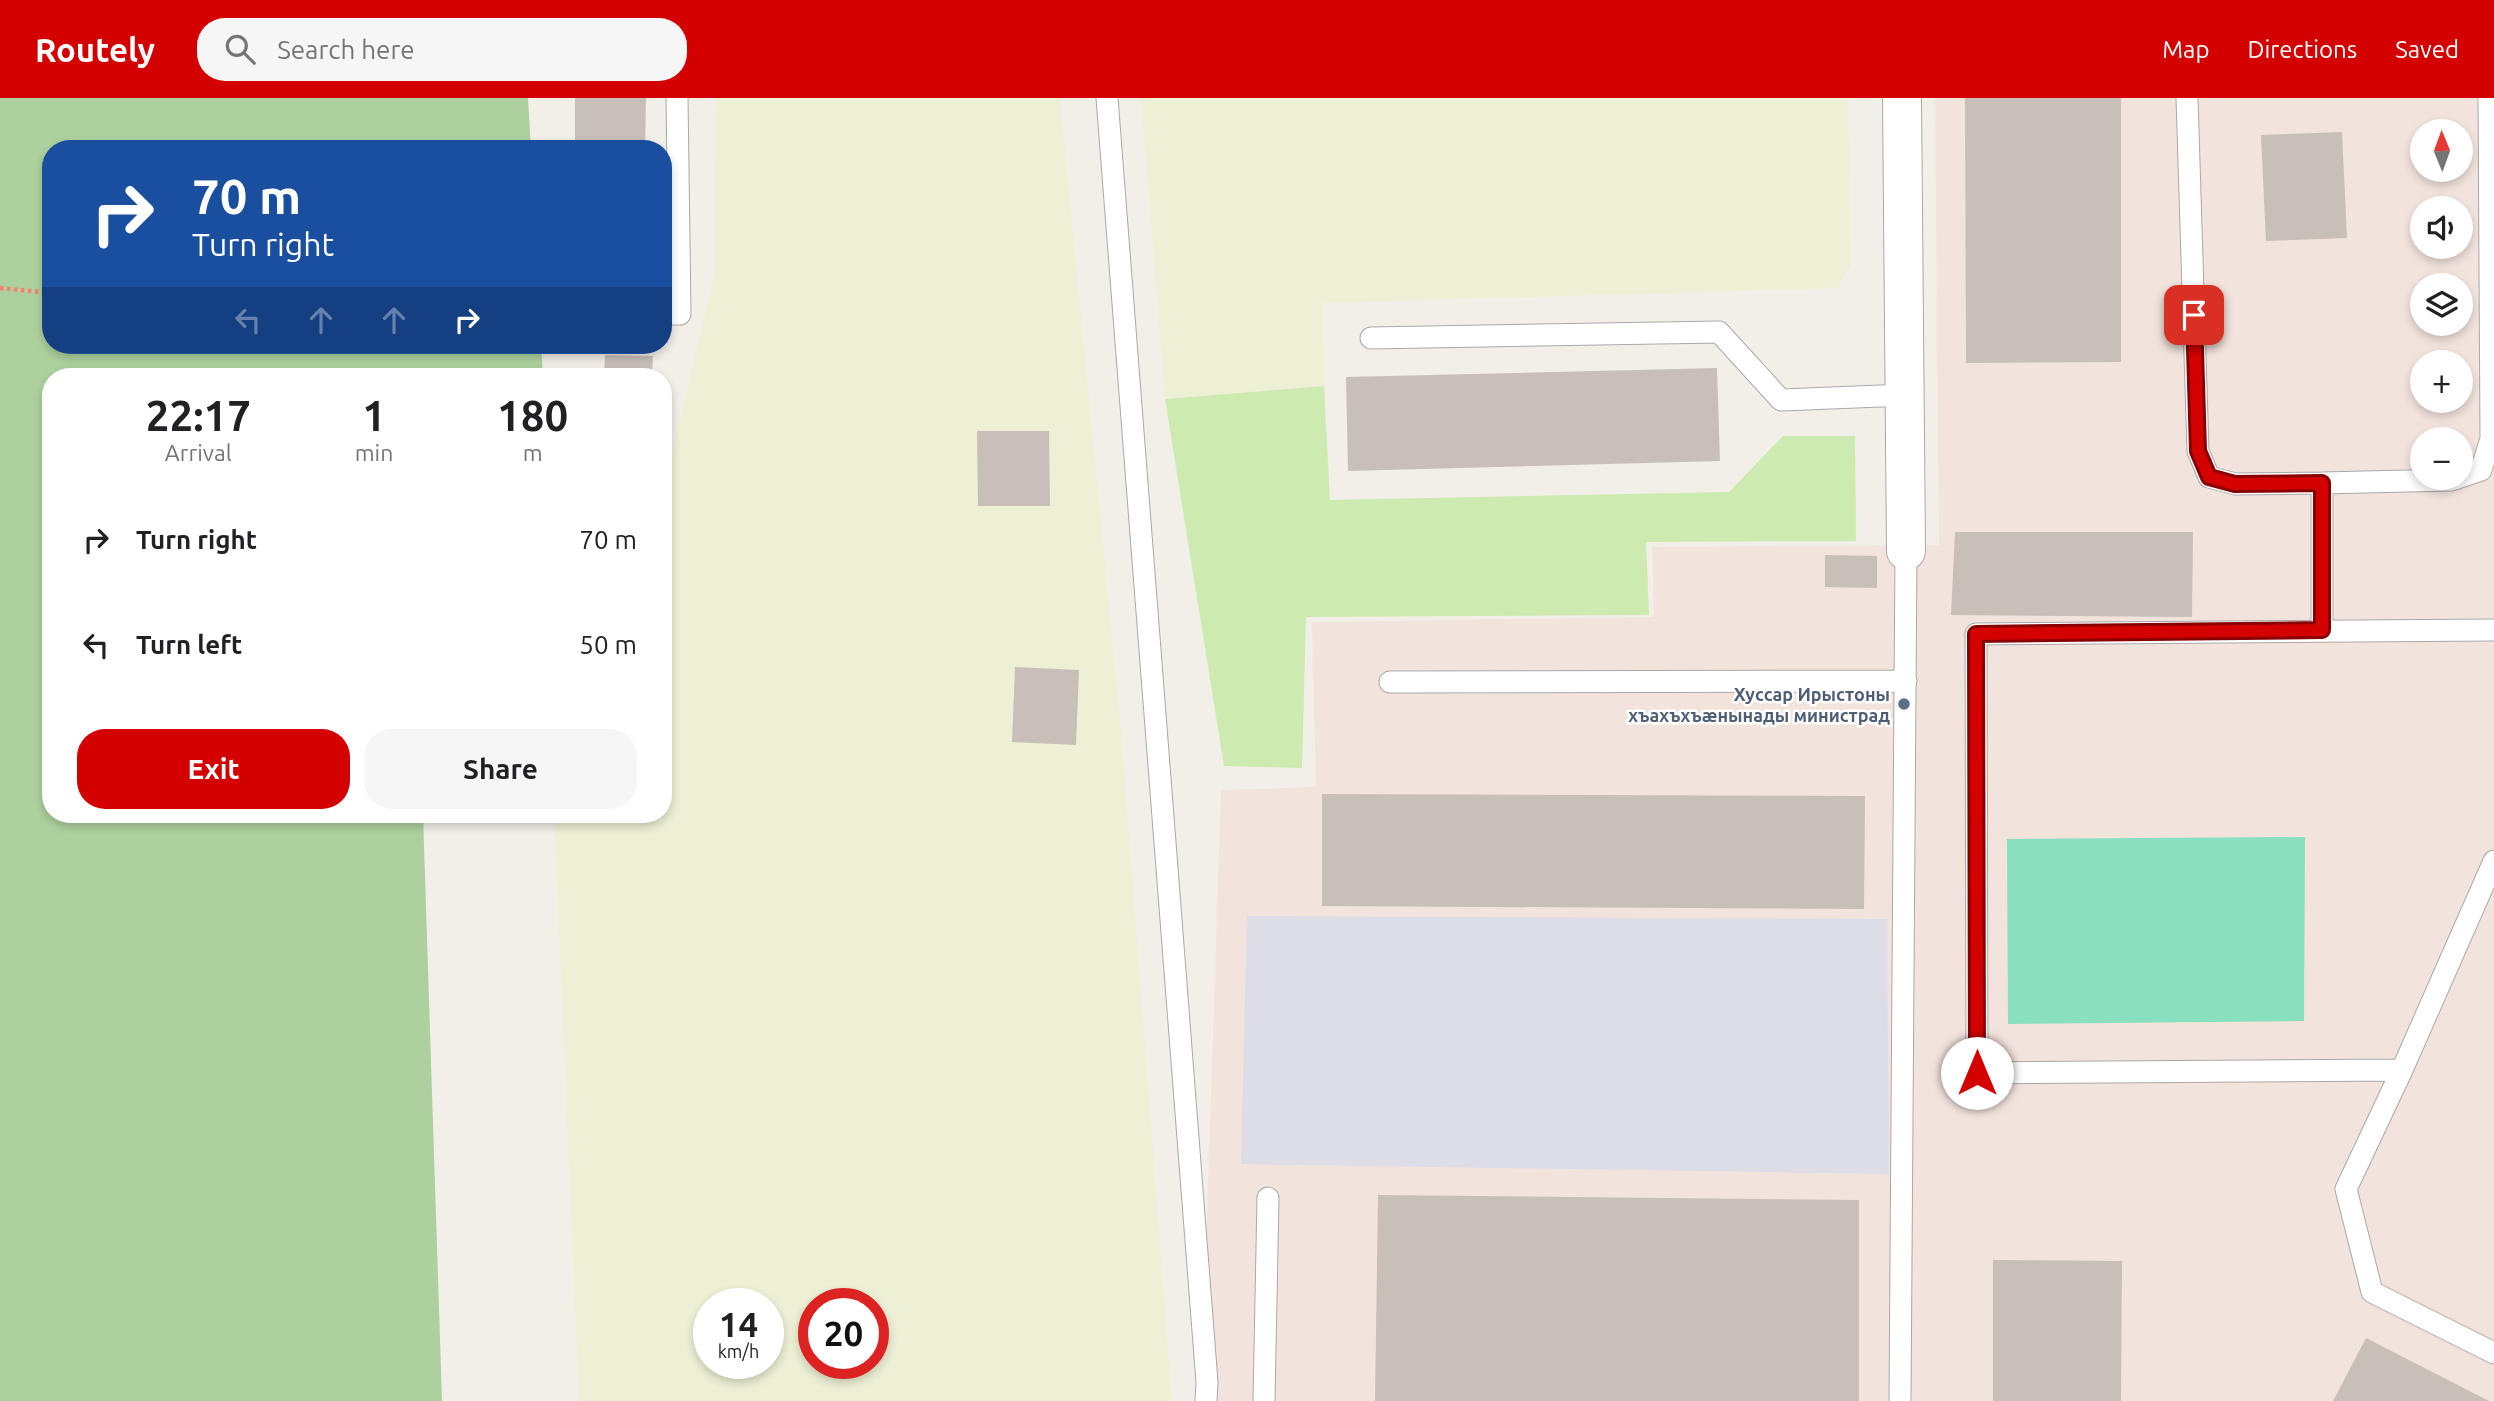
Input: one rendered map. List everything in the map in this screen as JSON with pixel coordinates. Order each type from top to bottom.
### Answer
[{"type":"street","points":[[1902,98],[1906,551]]},
{"type":"lane","points":[[672,314],[680,314],[677,98]]},
{"type":"lane","points":[[1107,98],[1206,1368],[1206,1401]]},
{"type":"lane","points":[[2187,98],[2198,451],[2209,477],[2235,484],[2410,482]]},
{"type":"lane","points":[[2473,473],[2481,470],[2491,439],[2489,98]]},
{"type":"lane","points":[[1371,338],[1719,332],[1781,400],[1906,395]]},
{"type":"lane","points":[[2322,483],[2322,630]]},
{"type":"lane","points":[[1900,1401],[1906,551]]},
{"type":"lane","points":[[2402,1070],[1977,1073],[1976,634],[2494,630]]},
{"type":"lane","points":[[1390,682],[1906,681]]},
{"type":"lane","points":[[2494,862],[2346,1189],[2372,1292],[2494,1353]]},
{"type":"lane","points":[[1264,1401],[1268,1198]]},
{"type":"path","points":[[0,288],[42,292]]},
{"type":"shaded area","name":"Хуссар Ирыстоны хъахъхъæнынады министрад","points":[[1935,98],[2494,98],[2494,1401],[1201,1401],[1221,790],[1316,787],[1312,622],[1654,617],[1652,547],[1939,545]]},
{"type":"shaded area","points":[[1247,916],[1887,919],[1889,1174],[1241,1164]]},
{"type":"green space","points":[[0,98],[528,98],[530,140],[42,140],[42,354],[542,354],[542,368],[42,368],[42,823],[423,823],[442,1401],[0,1401]]},
{"type":"green space","points":[[716,98],[1060,98],[1121,730],[1172,1401],[579,1401],[554,823],[672,823],[672,452],[714,277]]},
{"type":"green space","points":[[1141,98],[1848,98],[1851,264],[1838,288],[1323,303],[1324,386],[1165,399]]},
{"type":"green space","points":[[1324,386],[1330,500],[1729,492],[1783,436],[1855,436],[1856,541],[1646,542],[1649,615],[1306,617],[1302,768],[1224,766],[1165,399]]},
{"type":"green space","points":[[2305,837],[2304,1021],[2008,1024],[2007,839]]},
{"type":"building","points":[[575,98],[646,98],[645,140],[575,140]]},
{"type":"building","points":[[1965,98],[2121,98],[2121,362],[1966,363]]},
{"type":"building","points":[[2342,132],[2347,238],[2266,241],[2261,135]]},
{"type":"building","points":[[605,355],[653,356],[652,368],[604,368]]},
{"type":"building","points":[[1717,368],[1720,461],[1348,471],[1346,377]]},
{"type":"building","points":[[977,431],[1049,431],[1050,506],[978,506]]},
{"type":"building","points":[[1955,532],[2193,532],[2192,617],[1951,615]]},
{"type":"building","points":[[1825,555],[1877,556],[1877,588],[1825,587]]},
{"type":"building","points":[[1015,667],[1079,670],[1076,745],[1012,742]]},
{"type":"building","points":[[1322,794],[1865,796],[1864,909],[1322,906]]},
{"type":"building","points":[[1378,1195],[1859,1200],[1859,1401],[1375,1401]]},
{"type":"building","points":[[1993,1260],[2122,1261],[2121,1401],[1993,1401]]},
{"type":"building","points":[[2366,1338],[2489,1401],[2333,1401]]},
{"type":"place","name":"Хуссар Ирыстоны хъахъхъæнынады министрад","points":[[1904,704]]},
{"type":"route","points":[[1977,1073],[1976,634],[2322,630],[2322,483],[2235,484],[2209,477],[2198,451],[2194,315]]}]
